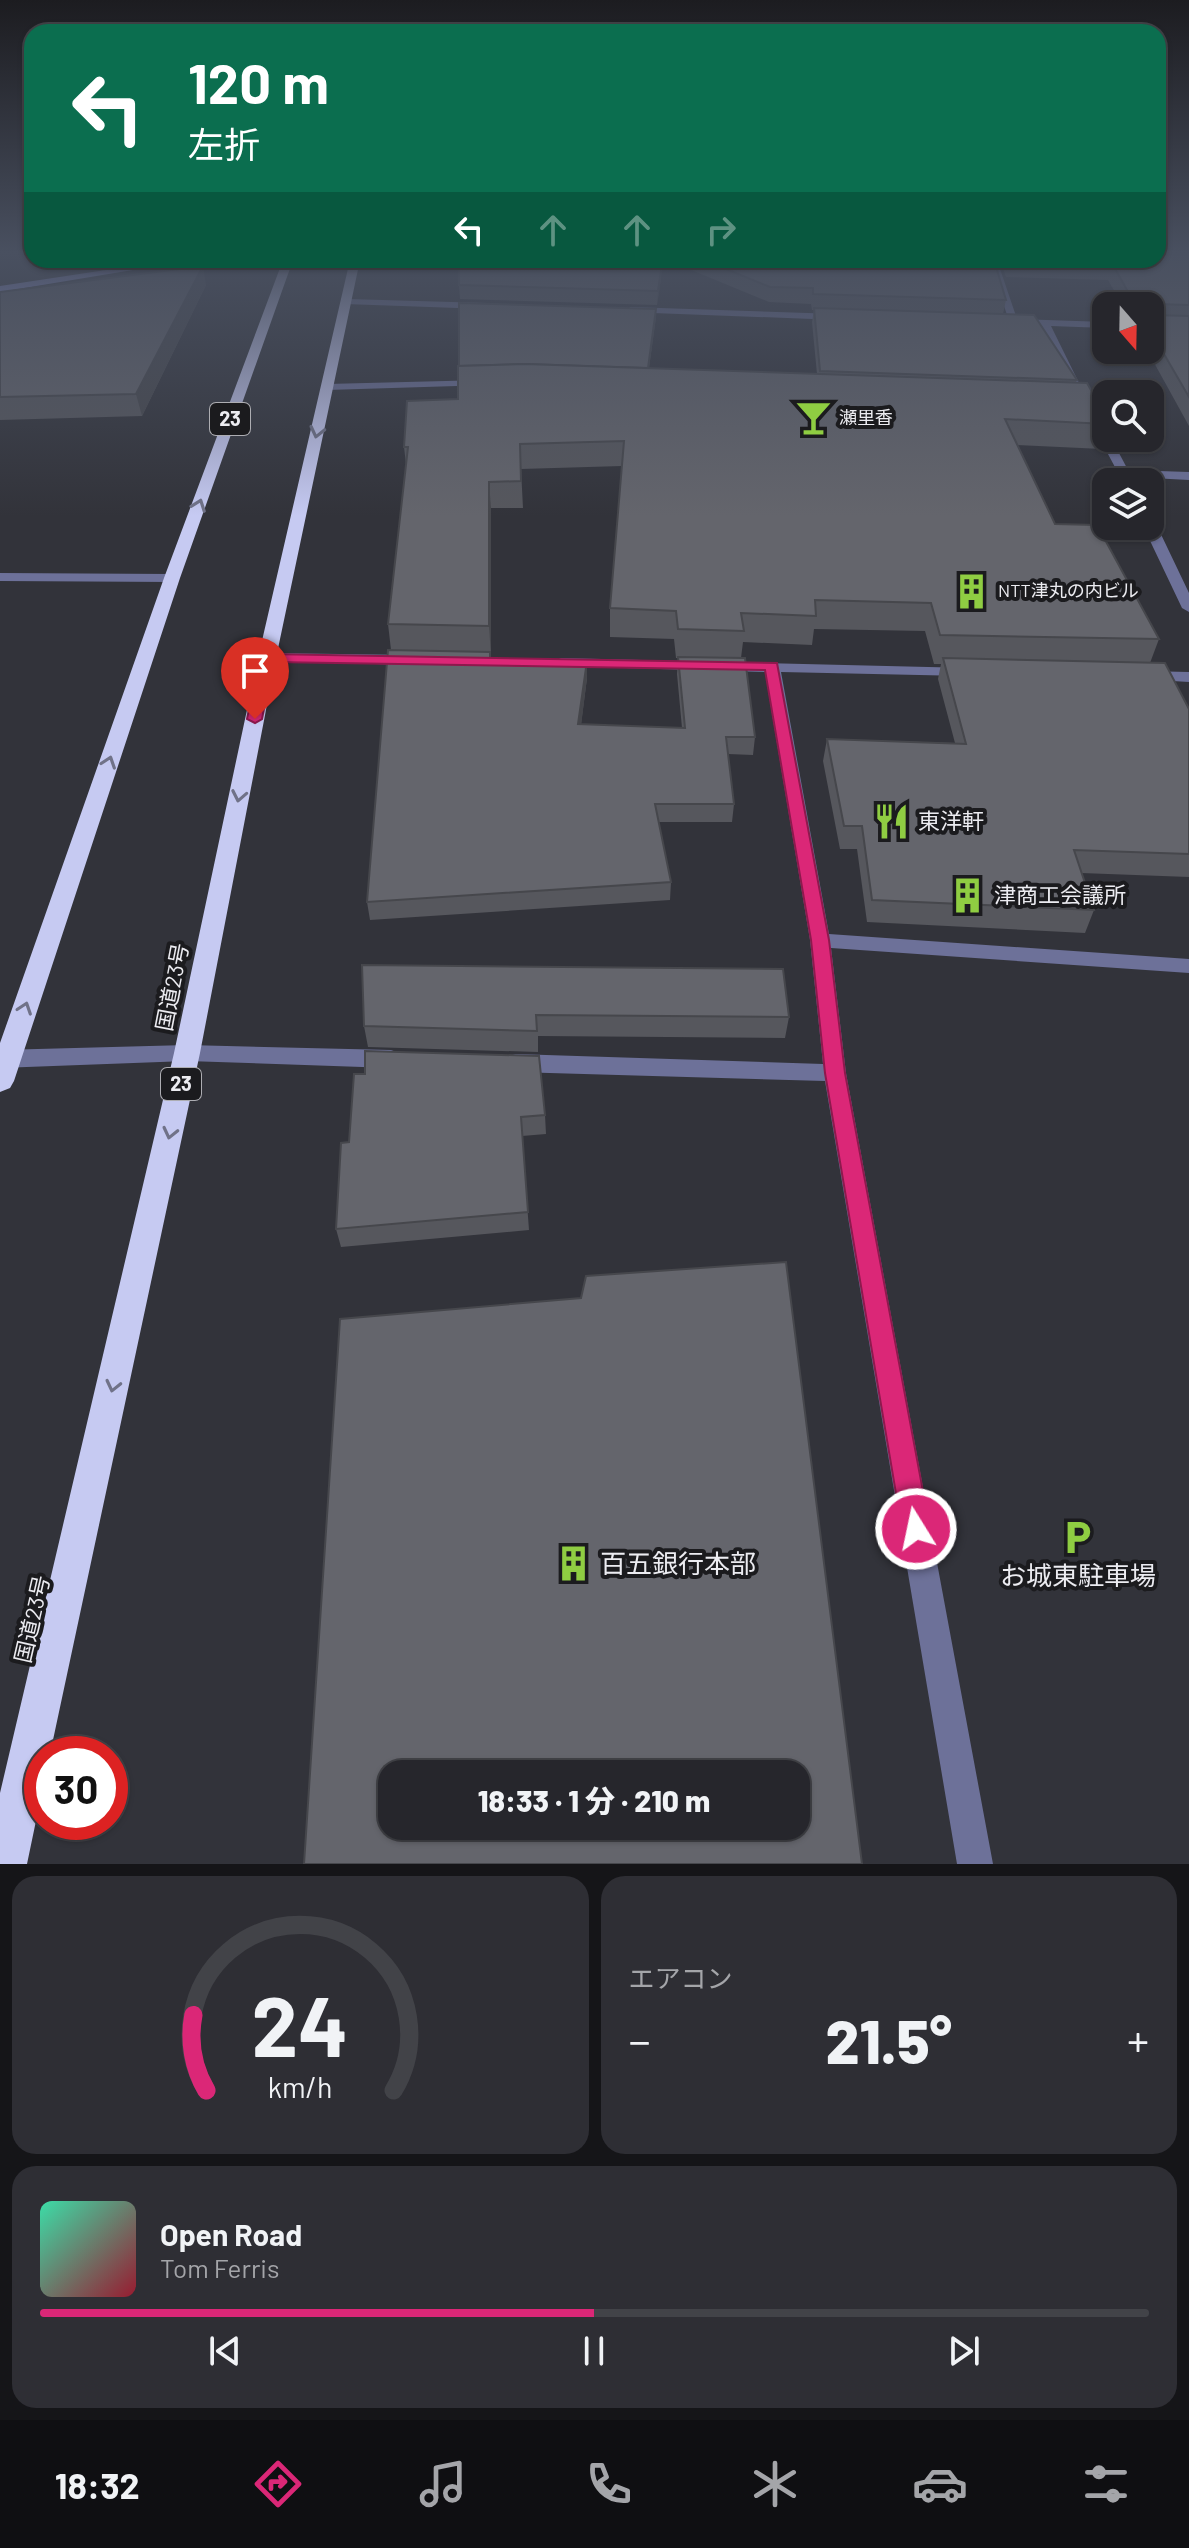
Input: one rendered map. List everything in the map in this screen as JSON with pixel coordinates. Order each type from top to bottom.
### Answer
[{"type":"highway","name":"23","points":[[0,1081],[4,1059],[258,342]]},
{"type":"highway","name":"国道23号","points":[[5,1864],[187,1053],[267,658],[338,342]]},
{"type":"street","points":[[1055,342],[1122,468]]},
{"type":"street","points":[[327,387],[495,383]]},
{"type":"street","points":[[1164,477],[1189,476]]},
{"type":"street","points":[[1157,540],[1189,608]]},
{"type":"street","points":[[0,577],[172,578]]},
{"type":"street","points":[[267,658],[425,660]]},
{"type":"street","points":[[551,662],[988,672]]},
{"type":"street","points":[[772,666],[820,940],[835,1073],[975,1864]]},
{"type":"street","points":[[1127,675],[1189,677]]},
{"type":"street","points":[[820,940],[1189,966]]},
{"type":"street","points":[[4,1059],[187,1053],[409,1060]]},
{"type":"street","points":[[487,1062],[835,1073]]},
{"type":"building","points":[[0,342],[163,342],[136,394],[0,397]]},
{"type":"building","points":[[459,342],[652,342],[648,368],[525,364],[459,366]]},
{"type":"building","points":[[817,342],[1052,342],[1077,380],[820,371]]},
{"type":"building","points":[[1164,342],[1189,342],[1189,397],[1164,354]]},
{"type":"building","points":[[525,364],[1087,383],[1092,392],[1092,423],[1005,419],[1055,524],[1092,525],[1092,540],[1105,540],[1159,639],[940,635],[931,603],[815,600],[816,616],[741,613],[744,631],[678,629],[676,611],[610,608],[624,441],[520,444],[521,481],[489,482],[489,626],[388,624],[408,447],[404,447],[407,401],[458,399],[458,366]]},
{"type":"building","points":[[388,650],[490,652],[490,660],[587,661],[578,724],[685,728],[678,657],[745,658],[755,737],[726,737],[734,804],[655,804],[671,882],[367,902]]},
{"type":"building","points":[[943,658],[1165,663],[1189,709],[1189,854],[1074,850],[1094,910],[872,900],[862,826],[844,826],[827,739],[966,744]]},
{"type":"building","points":[[362,965],[783,969],[789,1017],[536,1015],[537,1031],[364,1026]]},
{"type":"building","points":[[365,1051],[539,1056],[545,1115],[521,1117],[528,1212],[336,1229],[341,1143],[349,1142],[354,1074],[365,1074]]},
{"type":"building","name":"百五銀行本部","points":[[786,1262],[862,1864],[304,1864],[340,1319],[581,1298],[586,1276]]},
{"type":"place","name":"瀬里香","points":[[813,418]]},
{"type":"place","name":"NTT津丸の内ビル","points":[[972,591]]},
{"type":"place","name":"東洋軒","points":[[892,821]]},
{"type":"place","name":"津商工会議所","points":[[968,895]]},
{"type":"place","name":"お城東駐車場","points":[[1078,1537]]},
{"type":"place","name":"百五銀行本部","points":[[574,1564]]},
{"type":"route","points":[[255,719],[267,658],[772,666],[820,940],[835,1073],[916,1529]]}]
